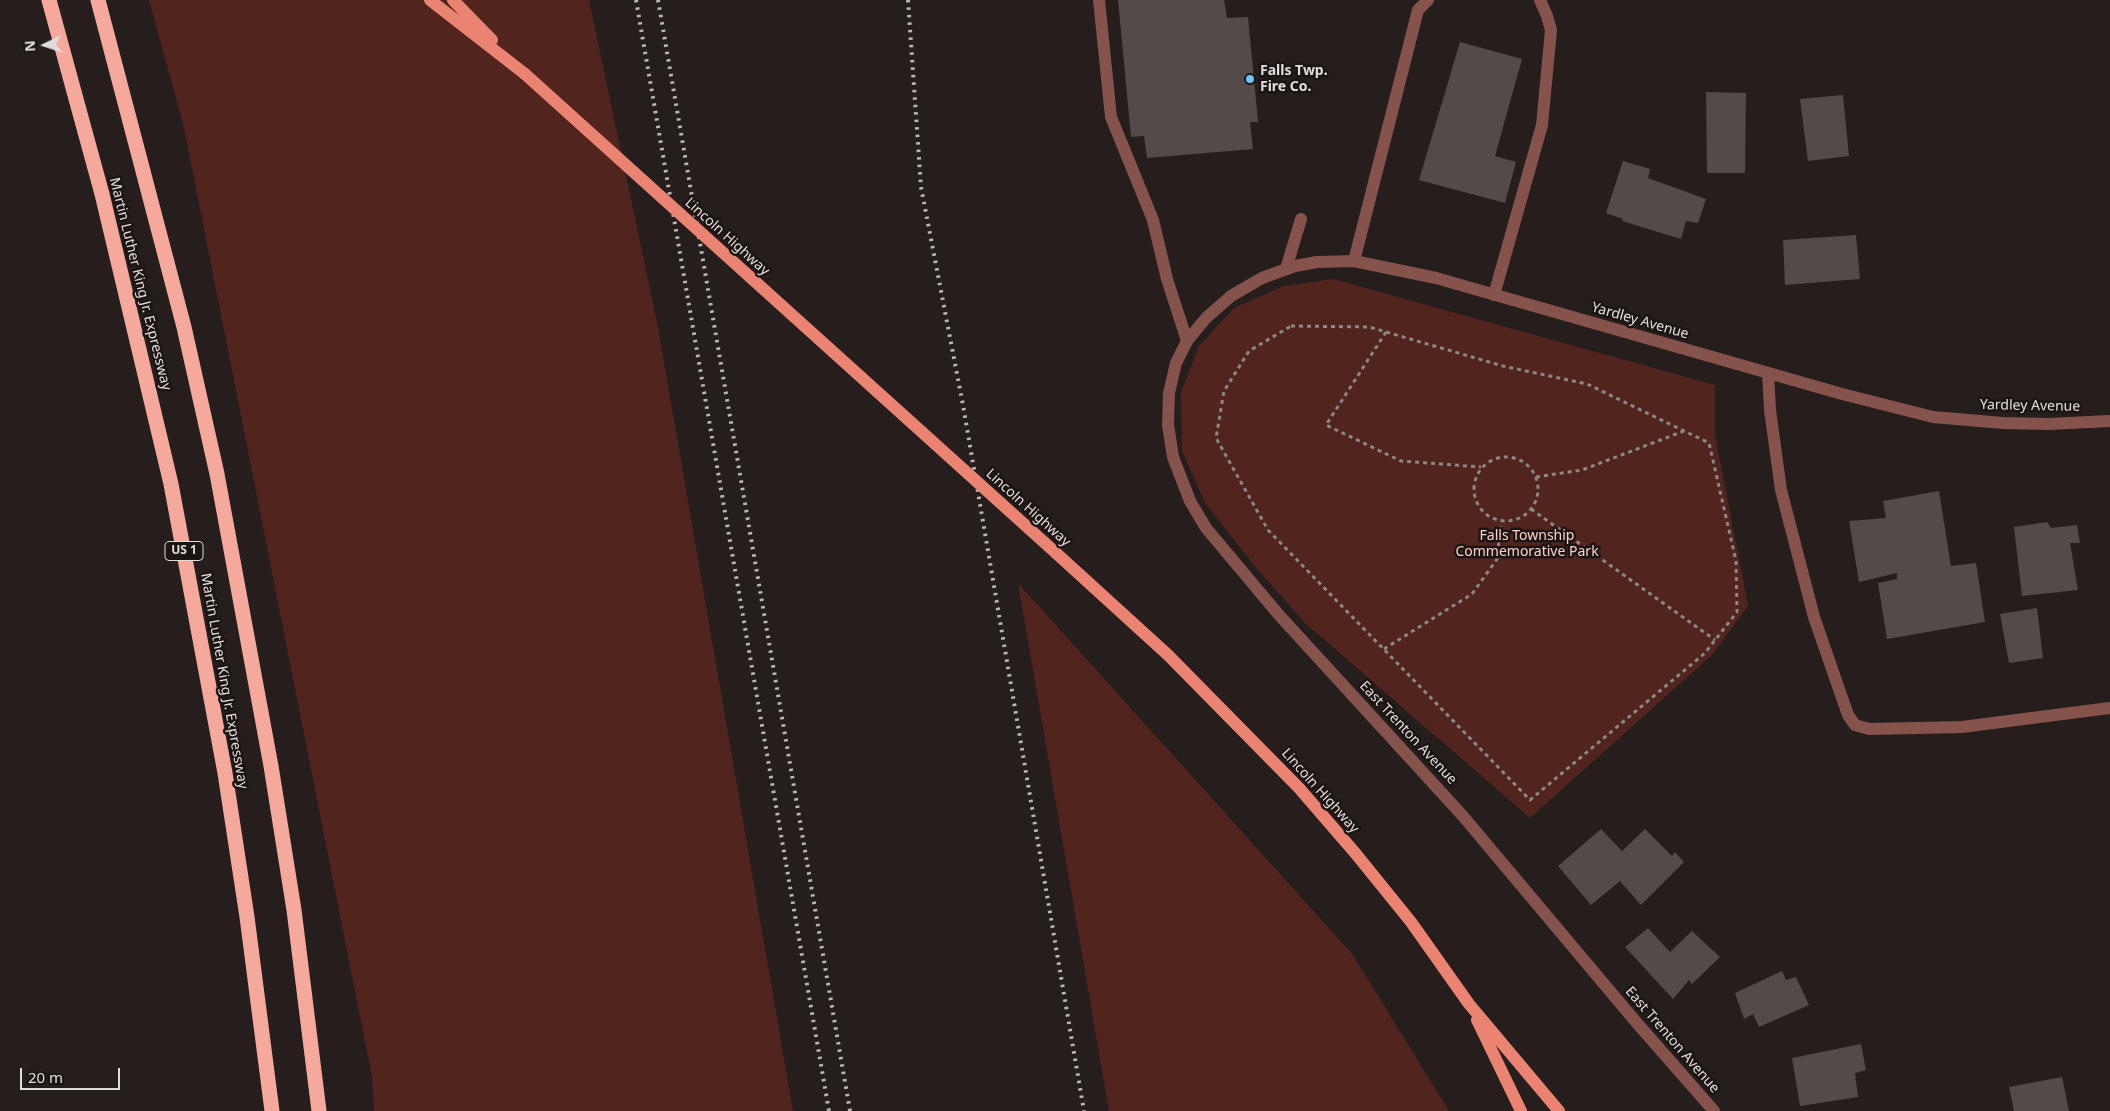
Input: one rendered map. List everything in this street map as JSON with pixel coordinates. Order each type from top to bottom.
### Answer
[{"type":"highway","name":"Martin Luther King Jr. Expressway","points":[[49,0],[102,194],[171,484],[225,773],[247,917],[272,1111]]},
{"type":"highway","points":[[98,0],[184,327],[217,474],[271,766],[294,910],[319,1111]]},
{"type":"main road","name":"Lincoln Highway","points":[[430,0],[525,74]]},
{"type":"main road","name":"Lincoln Highway","points":[[453,0],[525,74],[1168,655],[1299,788],[1392,900],[1470,1004],[1559,1111]]},
{"type":"main road","name":"Lincoln Highway","points":[[1470,1004],[1521,1111]]},
{"type":"street","points":[[1099,0],[1111,116],[1153,220],[1167,279],[1187,341]]},
{"type":"street","points":[[1354,261],[1418,5],[1428,0]]},
{"type":"street","points":[[1494,295],[1542,125],[1551,30],[1540,0]]},
{"type":"street","points":[[1286,269],[1301,219]]},
{"type":"street","name":"Yardley Avenue","points":[[1187,341],[1206,318],[1231,296],[1262,278],[1286,269],[1317,262],[1354,261],[1436,278],[1768,373],[1933,417],[2040,424],[2110,420]]},
{"type":"street","name":"East Trenton Avenue","points":[[1187,341],[1176,363],[1170,385],[1168,425],[1173,457],[1190,501],[1206,528],[1279,615],[1462,815],[1636,1022],[1714,1111]]},
{"type":"street","points":[[1768,373],[1770,410],[1786,508],[1814,617],[1848,715],[1855,724],[1869,729],[1962,727],[2110,708]]},
{"type":"path","points":[[1290,326],[1369,327],[1386,332],[1503,366],[1587,384],[1709,443],[1736,561],[1737,612],[1705,653],[1530,800],[1268,530],[1216,438],[1224,391],[1249,351],[1290,326]]},
{"type":"path","points":[[1386,332],[1326,425],[1401,461],[1481,467]]},
{"type":"path","points":[[1536,477],[1582,470],[1684,431]]},
{"type":"path","points":[[1500,457],[1511,457],[1522,460],[1530,467],[1536,477],[1537,499],[1532,509],[1513,521],[1501,522],[1483,513],[1473,496],[1476,476],[1481,467],[1490,460],[1500,457]]},
{"type":"path","points":[[1532,509],[1715,640]]},
{"type":"path","points":[[1384,649],[1472,594],[1497,559],[1501,522]]},
{"type":"green space","points":[[149,0],[589,0],[658,327],[793,1111],[374,1111],[372,1077],[183,123]]},
{"type":"green space","name":"Falls Township Commemorative Park","points":[[1333,279],[1715,385],[1715,435],[1748,606],[1712,655],[1530,818],[1305,623],[1253,564],[1205,503],[1182,451],[1181,392],[1199,346],[1234,308],[1284,286]]},
{"type":"green space","points":[[1018,583],[1353,955],[1449,1111],[1109,1111]]},
{"type":"building","points":[[1118,0],[1224,0],[1227,18],[1248,17],[1258,122],[1250,122],[1253,149],[1147,158],[1144,136],[1131,137]]},
{"type":"building","points":[[1460,42],[1522,59],[1495,156],[1516,162],[1505,203],[1419,180]]},
{"type":"building","points":[[1706,92],[1746,93],[1745,173],[1707,173]]},
{"type":"building","points":[[1843,95],[1849,156],[1808,161],[1800,99]]},
{"type":"building","points":[[1623,161],[1650,169],[1648,178],[1706,199],[1698,223],[1686,221],[1681,239],[1622,221],[1623,219],[1606,213]]},
{"type":"building","points":[[1856,235],[1860,279],[1785,285],[1783,240]]},
{"type":"building","points":[[1939,491],[1951,566],[1976,563],[1985,622],[1887,639],[1878,583],[1897,579],[1897,573],[1859,582],[1849,521],[1886,518],[1883,501]]},
{"type":"building","points":[[2047,522],[2051,528],[2077,525],[2080,543],[2070,543],[2078,590],[2022,596],[2014,527]]},
{"type":"building","points":[[2037,608],[2043,658],[2009,663],[2000,614]]},
{"type":"building","points":[[1601,829],[1622,851],[1645,829],[1672,856],[1675,852],[1684,862],[1641,905],[1620,881],[1591,905],[1558,866]]},
{"type":"building","points":[[1648,928],[1670,952],[1692,931],[1720,957],[1692,984],[1689,980],[1673,999],[1625,947]]},
{"type":"building","points":[[1782,971],[1786,980],[1796,977],[1809,1005],[1759,1027],[1753,1014],[1744,1019],[1735,993]]},
{"type":"building","points":[[1861,1044],[1866,1070],[1855,1073],[1858,1097],[1800,1106],[1792,1058]]},
{"type":"building","points":[[2062,1077],[2069,1111],[2014,1111],[2009,1087]]},
{"type":"railway","points":[[636,0],[829,1111]]},
{"type":"railway","points":[[658,0],[850,1111]]},
{"type":"railway","points":[[908,0],[921,187],[963,405],[1084,1111]]},
{"type":"place","name":"Falls Twp. Fire Co.","points":[[1250,79]]}]
